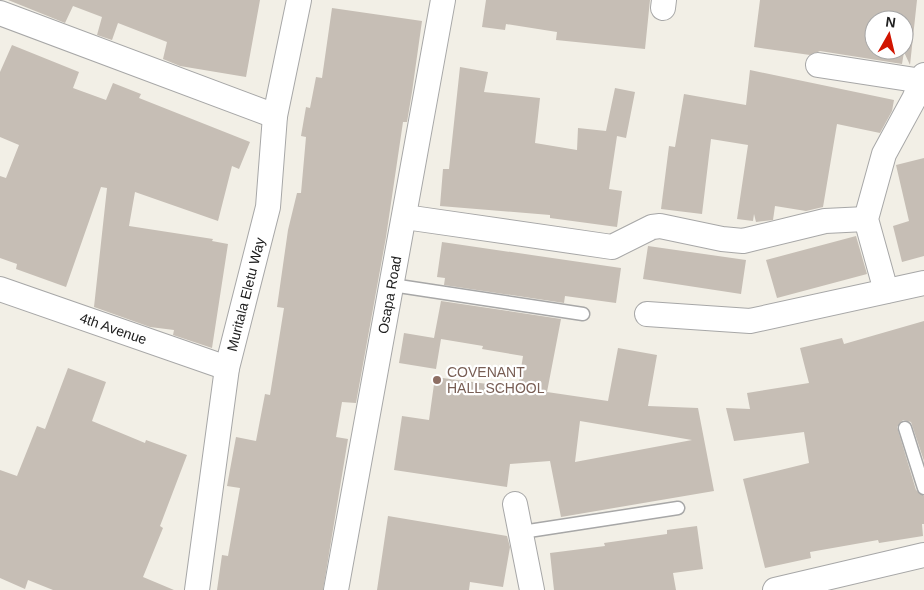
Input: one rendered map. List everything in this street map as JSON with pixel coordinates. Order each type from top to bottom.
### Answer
[{"type":"street","name":"Muritala Eletu Way","points":[[197,590],[227,368],[268,208],[276,116],[299,0]]},
{"type":"street","name":"Osapa Road","points":[[336,590],[443,0]]},
{"type":"street","points":[[0,14],[276,116]]},
{"type":"street","points":[[818,64],[921,88],[884,154],[866,219],[886,291]]},
{"type":"street","points":[[405,217],[612,247],[652,227],[660,226],[722,240],[743,241],[824,221],[866,219]]},
{"type":"street","points":[[647,314],[750,321],[924,283]]},
{"type":"street","name":"4th Avenue","points":[[0,289],[227,368]]},
{"type":"street","points":[[515,504],[532,590]]},
{"type":"street","points":[[775,590],[924,555]]},
{"type":"lane","points":[[392,285],[583,314]]},
{"type":"lane","points":[[905,428],[924,488]]},
{"type":"lane","points":[[522,532],[678,508]]},
{"type":"building","points":[[8,0],[260,0],[246,77],[180,66],[163,59],[167,42],[118,23],[112,40],[97,35],[102,17],[73,6],[65,23]]},
{"type":"building","points":[[486,0],[650,0],[645,49],[556,40],[557,32],[506,24],[505,30],[482,27]]},
{"type":"building","points":[[760,0],[917,0],[914,28],[914,10],[864,10],[864,58],[820,51],[810,55],[754,47]]},
{"type":"building","points":[[332,8],[422,21],[407,122],[403,122],[386,237],[356,403],[342,402],[336,437],[348,439],[323,590],[217,590],[222,555],[228,556],[240,488],[227,486],[236,437],[256,441],[265,394],[270,395],[284,308],[277,307],[288,230],[297,193],[301,193],[306,137],[301,136],[306,107],[310,108],[316,77],[322,78]]},
{"type":"building","points":[[12,45],[79,72],[73,88],[106,100],[113,83],[141,94],[139,98],[250,142],[239,169],[232,166],[218,221],[135,192],[129,226],[213,239],[212,241],[228,244],[212,348],[173,335],[174,330],[150,327],[94,307],[107,188],[101,187],[66,287],[16,269],[17,264],[0,258],[0,176],[6,178],[19,145],[0,137],[0,72]]},
{"type":"building","points":[[877,60],[903,60],[902,64]]},
{"type":"building","points":[[460,67],[488,72],[484,92],[540,98],[535,143],[577,150],[578,128],[606,131],[615,88],[635,92],[626,138],[617,136],[609,189],[622,191],[617,227],[550,218],[550,215],[440,206],[443,169],[449,169]]},
{"type":"building","points":[[750,70],[894,100],[892,111],[880,133],[837,124],[823,207],[806,211],[775,206],[773,220],[756,222],[754,214],[753,221],[737,219],[748,145],[711,139],[702,214],[661,209],[669,146],[675,147],[684,94],[746,105]]},
{"type":"building","points":[[924,158],[924,256],[902,262],[893,226],[909,221],[896,165]]},
{"type":"building","points":[[856,236],[867,274],[777,298],[766,260]]},
{"type":"building","points":[[442,242],[621,268],[616,303],[565,296],[564,303],[444,285],[445,278],[437,277]]},
{"type":"building","points":[[648,246],[746,260],[741,294],[643,279]]},
{"type":"building","points":[[441,301],[561,319],[547,392],[608,401],[618,348],[657,355],[648,406],[698,408],[714,491],[561,517],[550,461],[510,464],[507,487],[394,470],[402,416],[429,420],[435,377],[518,388],[523,356],[482,349],[483,346],[441,339],[436,369],[399,363],[404,333],[434,338]],"holes":[[[580,421],[692,440],[575,462]]]},
{"type":"building","points":[[924,321],[924,461],[911,422],[903,420],[897,427],[916,490],[924,496],[923,536],[879,543],[878,540],[810,552],[811,558],[765,568],[743,479],[809,463],[804,432],[734,441],[726,408],[750,409],[747,393],[809,383],[800,348],[842,338],[844,344]]},
{"type":"building","points":[[68,368],[106,382],[92,421],[145,443],[146,440],[187,455],[160,526],[163,528],[143,577],[174,590],[53,590],[28,580],[25,589],[0,578],[0,470],[17,476],[37,426],[45,429]]},
{"type":"building","points":[[388,516],[507,536],[510,547],[503,587],[470,582],[469,590],[377,590]]},
{"type":"building","points":[[697,526],[703,569],[673,573],[676,590],[554,590],[550,553],[605,546],[604,543],[667,534],[667,530]]},
{"type":"place","name":"COVENANT HALL SCHOOL","points":[[437,380]]}]
